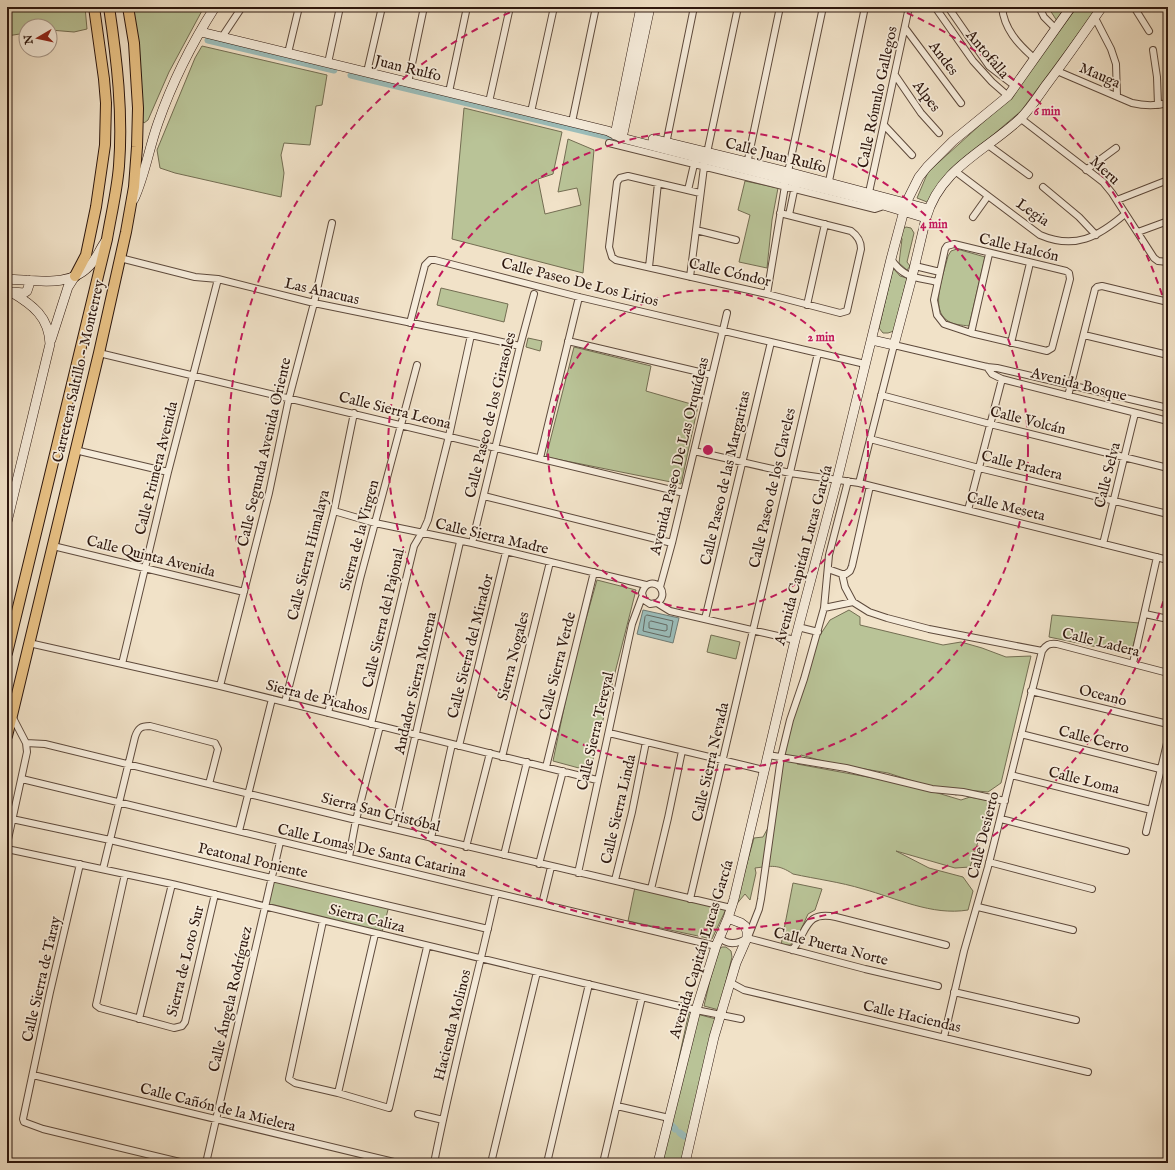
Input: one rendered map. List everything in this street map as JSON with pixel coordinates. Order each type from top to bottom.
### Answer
[{"type":"main road","points":[[94,7],[112,134],[119,166]]},
{"type":"main road","name":"Carretera Saltillo - Monterrey","points":[[7,653],[107,239],[119,166],[120,114],[118,70],[109,7]]},
{"type":"main road","name":"Carretera Saltillo - Monterrey","points":[[7,736],[99,353],[131,206],[136,172],[138,108],[134,43],[128,7]]},
{"type":"main road","points":[[75,276],[86,255],[102,170],[106,133],[104,79]]},
{"type":"street","points":[[131,206],[140,187],[158,122],[185,61],[215,7]]},
{"type":"street","points":[[222,37],[242,7]]},
{"type":"street","points":[[288,7],[299,8],[288,53]]},
{"type":"street","points":[[328,63],[340,7]]},
{"type":"street","points":[[367,72],[382,7]]},
{"type":"street","points":[[408,82],[424,7]]},
{"type":"street","points":[[449,92],[467,7]]},
{"type":"street","points":[[489,102],[510,7]]},
{"type":"street","points":[[531,112],[554,7]]},
{"type":"street","points":[[572,122],[596,7]]},
{"type":"street","points":[[617,133],[641,7]]},
{"type":"street","points":[[617,133],[650,7]]},
{"type":"street","points":[[665,146],[694,7]]},
{"type":"street","points":[[690,277],[700,193],[738,7]]},
{"type":"street","points":[[746,166],[780,7]]},
{"type":"street","points":[[767,294],[786,179],[823,7]]},
{"type":"street","points":[[828,186],[865,7]]},
{"type":"street","name":"Calle Rómulo Gallegos","points":[[868,196],[910,7]]},
{"type":"street","name":"Antofalla","points":[[935,7],[973,60],[992,82],[1008,96]]},
{"type":"street","name":"Antofalla","points":[[948,7],[989,66],[1015,86]]},
{"type":"street","points":[[1002,7],[1002,14],[1007,28],[1014,38],[1034,58]]},
{"type":"street","points":[[1039,7],[1044,17],[1056,29]]},
{"type":"street","name":"Avenida Capitán Lucas García","points":[[658,1163],[696,1010],[717,941],[731,908],[798,627],[837,480],[905,207],[919,177],[927,167],[953,142],[1008,96],[1071,7]]},
{"type":"street","points":[[859,483],[927,214],[941,187],[955,171],[1020,118],[1057,71],[1102,7]]},
{"type":"street","points":[[1134,7],[1148,31]]},
{"type":"street","points":[[1095,18],[1111,49],[1116,64],[1117,96]]},
{"type":"street","name":"Andes","points":[[905,28],[962,103]]},
{"type":"street","name":"Juan Rulfo","points":[[201,32],[617,133]]},
{"type":"street","points":[[1153,50],[1157,77],[1158,105],[1168,103]]},
{"type":"street","name":"Mauga","points":[[1057,71],[1132,103],[1144,106],[1158,105]]},
{"type":"street","name":"Alpes","points":[[895,75],[921,113],[939,133]]},
{"type":"street","name":"Meru","points":[[1020,118],[1103,182],[1117,200],[1154,258],[1158,261],[1168,262]]},
{"type":"street","points":[[884,124],[912,156]]},
{"type":"street","name":"Calle Juan Rulfo","points":[[617,133],[665,146],[706,160],[796,182],[828,186],[886,201],[927,214]]},
{"type":"street","name":"Calle Juan Rulfo","points":[[609,143],[746,166],[875,209],[880,207],[886,201]]},
{"type":"street","points":[[988,145],[1029,175]]},
{"type":"street","points":[[1086,170],[1116,148]]},
{"type":"street","points":[[688,190],[695,157]]},
{"type":"street","name":"Legia","points":[[955,171],[1046,238],[1062,241],[1088,239],[1114,224],[1125,214]]},
{"type":"street","name":"Calle Cóndor","points":[[700,193],[628,176],[622,176],[618,179],[609,247],[612,257],[616,260],[767,294],[840,313],[847,311],[849,308],[861,249],[861,244],[856,235],[851,231],[780,213]]},
{"type":"street","points":[[1117,200],[1168,180]]},
{"type":"street","points":[[788,215],[796,182]]},
{"type":"street","points":[[649,267],[658,183]]},
{"type":"street","points":[[1043,187],[1088,225],[1096,235]]},
{"type":"street","points":[[973,217],[988,196]]},
{"type":"street","points":[[1138,232],[1168,221]]},
{"type":"street","name":"Calle Segunda Avenida Oriente","points":[[220,686],[269,493],[289,398],[314,303],[332,223]]},
{"type":"street","points":[[807,305],[825,224]]},
{"type":"street","points":[[696,230],[736,240]]},
{"type":"street","points":[[7,279],[67,280],[81,273],[92,263],[107,239]]},
{"type":"street","name":"Calle Halcón","points":[[954,244],[1030,263],[1069,273],[1070,279],[1052,348],[1047,351],[947,326],[936,315],[934,300],[937,282],[945,249],[950,245],[954,244]]},
{"type":"street","points":[[971,333],[990,254]]},
{"type":"street","name":"Las Anacuas","points":[[120,258],[195,277],[218,279],[314,303],[520,346]]},
{"type":"street","points":[[891,259],[902,273],[937,282]]},
{"type":"street","name":"Calle Paseo De Los Lirios","points":[[410,323],[425,264],[430,260],[439,260],[579,297],[723,330]]},
{"type":"street","points":[[1011,343],[1030,263]]},
{"type":"street","points":[[915,266],[940,272]]},
{"type":"street","points":[[7,522],[50,344],[68,287],[75,276]]},
{"type":"street","name":"Calle Primera Avenida","points":[[122,664],[168,472],[218,279]]},
{"type":"street","points":[[9,292],[24,293],[27,291],[29,285],[28,280]]},
{"type":"street","points":[[1068,396],[1095,289],[1097,287],[1102,286],[1168,302]]},
{"type":"street","points":[[9,292],[34,307],[46,323],[50,334],[50,344]]},
{"type":"street","name":"Calle Paseo de los Girasoles","points":[[472,543],[534,294]]},
{"type":"street","points":[[540,458],[579,297]]},
{"type":"street","name":"Avenida Paseo De Las Orquídeas","points":[[660,587],[728,313]]},
{"type":"street","points":[[723,330],[865,364]]},
{"type":"street","name":"Calle Sierra del Pajonal","points":[[372,724],[414,546],[428,520],[471,335]]},
{"type":"street","points":[[1084,335],[1168,355]]},
{"type":"street","name":"Avenida Bosque","points":[[872,340],[1168,408]]},
{"type":"street","points":[[568,341],[712,375]]},
{"type":"street","name":"Calle Paseo de las Margaritas","points":[[705,619],[771,342]]},
{"type":"street","name":"Calle Sierra Leona","points":[[99,353],[684,493]]},
{"type":"street","name":"Calle Paseo de los Claveles","points":[[752,630],[818,353]]},
{"type":"street","name":"Sierra de la Virgen","points":[[328,713],[360,579],[417,365]]},
{"type":"street","name":"Avenida Bosque","points":[[987,367],[992,374],[1002,379],[1168,421]]},
{"type":"street","points":[[968,510],[1002,379]]},
{"type":"street","name":"Calle Volcán","points":[[881,395],[990,424],[1168,468]]},
{"type":"street","name":"Calle Sierra Himalaya","points":[[286,702],[334,511],[354,413]]},
{"type":"street","name":"Calle Selva","points":[[1103,544],[1135,413]]},
{"type":"street","name":"Calle Pradera","points":[[870,439],[979,468],[1168,514]]},
{"type":"street","points":[[75,450],[168,472]]},
{"type":"street","name":"Calle Meseta","points":[[694,451],[790,472],[859,483],[1168,560]]},
{"type":"street","points":[[685,1163],[714,1037],[736,963],[759,909],[781,758],[790,720],[804,679],[824,608],[829,555],[848,481]]},
{"type":"street","points":[[828,569],[842,574],[846,574],[850,571],[870,486]]},
{"type":"street","points":[[484,496],[672,543]]},
{"type":"street","name":"Calle Sierra Madre","points":[[334,511],[376,523],[460,542],[472,543],[646,585],[651,583],[656,584],[660,587]]},
{"type":"street","name":"Andador Sierra Morena","points":[[394,829],[460,542]]},
{"type":"street","name":"Calle Quinta Avenida","points":[[52,546],[244,592]]},
{"type":"street","name":"Calle Sierra del Mirador","points":[[431,838],[506,552]]},
{"type":"street","points":[[1133,663],[1158,557]]},
{"type":"street","name":"Sierra Nogales","points":[[502,757],[550,562]]},
{"type":"street","name":"Calle Sierra Verde","points":[[546,767],[594,572]]},
{"type":"street","points":[[842,574],[845,587],[853,602],[868,612],[929,629],[1042,651]]},
{"type":"street","points":[[646,585],[643,588],[642,597],[646,603],[650,604],[657,603],[662,598],[663,594],[660,587]]},
{"type":"street","name":"Calle Sierra Tereyal","points":[[578,872],[632,624],[642,597]]},
{"type":"street","points":[[824,608],[853,602]]},
{"type":"street","points":[[657,603],[670,611],[795,640]]},
{"type":"street","points":[[1145,614],[1168,619]]},
{"type":"street","points":[[798,627],[818,632]]},
{"type":"street","name":"Calle Sierra Nevada","points":[[690,899],[738,698],[752,630]]},
{"type":"street","name":"Sierra de Picahos","points":[[29,643],[220,686],[597,780]]},
{"type":"street","name":"Calle Ladera","points":[[1042,651],[1045,646],[1052,644],[1133,663],[1168,673]]},
{"type":"street","name":"Calle Desierto","points":[[944,1037],[964,951],[990,862],[1042,651]]},
{"type":"street","name":"Oceano","points":[[1031,691],[1168,724]]},
{"type":"street","points":[[239,831],[247,794],[272,699]]},
{"type":"street","points":[[7,844],[22,779],[26,752],[26,743],[12,715]]},
{"type":"street","points":[[103,869],[136,732],[141,727],[150,726],[170,730],[212,742],[217,745],[218,752],[209,784]]},
{"type":"street","points":[[349,857],[356,820],[380,726]]},
{"type":"street","points":[[609,733],[764,770]]},
{"type":"street","name":"Calle Cerro","points":[[1021,734],[1160,769]]},
{"type":"street","points":[[1146,832],[1168,739]]},
{"type":"street","name":"Calle Sierra Linda","points":[[615,880],[632,812],[646,742]]},
{"type":"street","name":"Sierra San Cristóbal","points":[[26,743],[45,744],[466,847],[550,867],[615,880],[731,908]]},
{"type":"street","points":[[651,889],[682,751]]},
{"type":"street","points":[[466,847],[490,753]]},
{"type":"street","points":[[768,755],[846,768],[932,789],[963,792],[1005,801]]},
{"type":"street","points":[[504,855],[527,762]]},
{"type":"street","points":[[539,864],[563,771]]},
{"type":"street","name":"Calle Loma","points":[[1011,775],[1151,810]]},
{"type":"street","name":"Calle Lomas De Santa Catarina","points":[[22,779],[542,904],[717,941]]},
{"type":"street","name":"Peatonal Poniente","points":[[12,819],[110,840],[488,929]]},
{"type":"street","points":[[1001,819],[1126,851]]},
{"type":"street","name":"Calle Ángela Rodríguez","points":[[206,1163],[264,906],[280,842]]},
{"type":"street","name":"Sierra Caliza","points":[[7,849],[172,884],[375,934],[696,1010],[740,1019]]},
{"type":"street","points":[[990,862],[1092,889]]},
{"type":"street","name":"Calle Sierra de Taray","points":[[80,864],[50,992],[23,1118],[24,1122],[43,1129],[184,1163]]},
{"type":"street","points":[[542,904],[550,867]]},
{"type":"street","points":[[125,874],[96,1005],[100,1008],[139,1019],[172,884]]},
{"type":"street","name":"Hacienda Molinos","points":[[434,1163],[496,893]]},
{"type":"street","name":"Sierra de Loto Sur","points":[[139,1019],[174,1028],[182,1026],[185,1022],[215,894]]},
{"type":"street","points":[[978,907],[1073,930]]},
{"type":"street","points":[[792,950],[799,941],[806,926],[816,916],[821,915],[836,917],[946,945]]},
{"type":"street","points":[[728,918],[745,926],[747,938]]},
{"type":"street","points":[[324,921],[289,1078],[295,1083],[338,1093],[389,1108],[428,946]]},
{"type":"street","points":[[338,1093],[375,934]]},
{"type":"street","name":"Calle Puerta Norte","points":[[717,941],[733,943],[747,938],[865,969],[938,986]]},
{"type":"street","points":[[490,1163],[537,972]]},
{"type":"street","name":"Calle Haciendas","points":[[731,983],[750,991],[1088,1072]]},
{"type":"street","points":[[547,1163],[589,984]]},
{"type":"street","points":[[954,992],[1076,1020]]},
{"type":"street","points":[[603,1163],[642,997]]},
{"type":"street","name":"Calle Cañón de la Mielera","points":[[33,1075],[398,1163]]},
{"type":"street","points":[[617,1106],[669,1118]]},
{"type":"street","points":[[418,1114],[443,1120]]},
{"type":"green space","points":[[7,7],[85,7],[87,29],[74,32],[58,31],[58,18],[18,18],[18,34],[7,36]]},
{"type":"green space","points":[[133,7],[204,7],[169,72],[148,120],[144,123],[141,119],[140,68]]},
{"type":"green space","points":[[1048,7],[1066,7],[1057,21]]},
{"type":"green space","points":[[1077,7],[1098,7],[1021,111],[973,152],[927,202],[917,198],[928,172],[1010,98]]},
{"type":"green space","points":[[202,46],[327,75],[322,105],[316,106],[310,145],[284,143],[281,155],[284,173],[281,197],[175,173],[160,168],[157,150],[195,58]]},
{"type":"green space","points":[[464,108],[562,132],[553,174],[538,179],[545,214],[581,205],[577,188],[558,192],[568,139],[594,150],[583,273],[452,239]]},
{"type":"green space","points":[[745,181],[778,188],[772,220],[767,268],[739,262],[750,215],[738,210]]},
{"type":"green space","points":[[906,227],[911,228],[914,233],[907,262],[910,266],[907,270],[899,263],[902,239],[900,236],[902,229]]},
{"type":"green space","points":[[957,249],[985,257],[969,326],[955,324],[948,321],[942,316],[939,309],[939,291],[948,256],[951,251]]},
{"type":"green space","points":[[893,268],[900,276],[907,278],[894,331],[883,333],[879,328]]},
{"type":"green space","points":[[441,288],[508,304],[504,322],[437,305]]},
{"type":"green space","points":[[528,338],[542,341],[540,351],[526,347]]},
{"type":"green space","points":[[574,347],[651,366],[646,391],[698,406],[681,484],[546,457]]},
{"type":"green space","points":[[597,580],[636,590],[590,771],[553,761],[573,665]]},
{"type":"green space","points":[[849,610],[860,617],[860,625],[943,645],[961,642],[1006,657],[1031,656],[1001,783],[988,792],[967,790],[956,795],[888,773],[830,763],[801,755],[797,764],[911,785],[961,800],[970,797],[991,801],[970,867],[955,868],[896,851],[929,868],[963,877],[973,891],[968,910],[941,911],[914,905],[837,882],[793,874],[779,867],[771,866],[755,868],[756,873],[750,900],[745,894],[735,906],[754,838],[763,837],[775,815],[784,749],[818,638],[830,620]]},
{"type":"green space","points":[[1052,615],[1139,623],[1131,654],[1049,637]]},
{"type":"green space","points":[[711,635],[740,642],[736,659],[707,652]]},
{"type":"green space","points":[[269,877],[389,906],[381,936],[262,907]]},
{"type":"green space","points":[[793,883],[822,889],[815,910],[808,914],[796,941],[790,945],[781,945]]},
{"type":"green space","points":[[635,887],[726,909],[712,939],[628,921]]},
{"type":"green space","points":[[722,947],[726,947],[731,951],[732,957],[719,1010],[704,1006],[717,950]]},
{"type":"green space","points":[[689,1012],[716,1019],[684,1163],[656,1163]]},
{"type":"water","points":[[643,610],[679,618],[673,643],[637,634]]},
{"type":"waterway","points":[[208,40],[334,70]]},
{"type":"waterway","points":[[351,75],[610,137],[615,141]]},
{"type":"waterway","points":[[669,1123],[675,1129]]},
{"type":"waterway","points":[[680,1133],[684,1136]]}]
